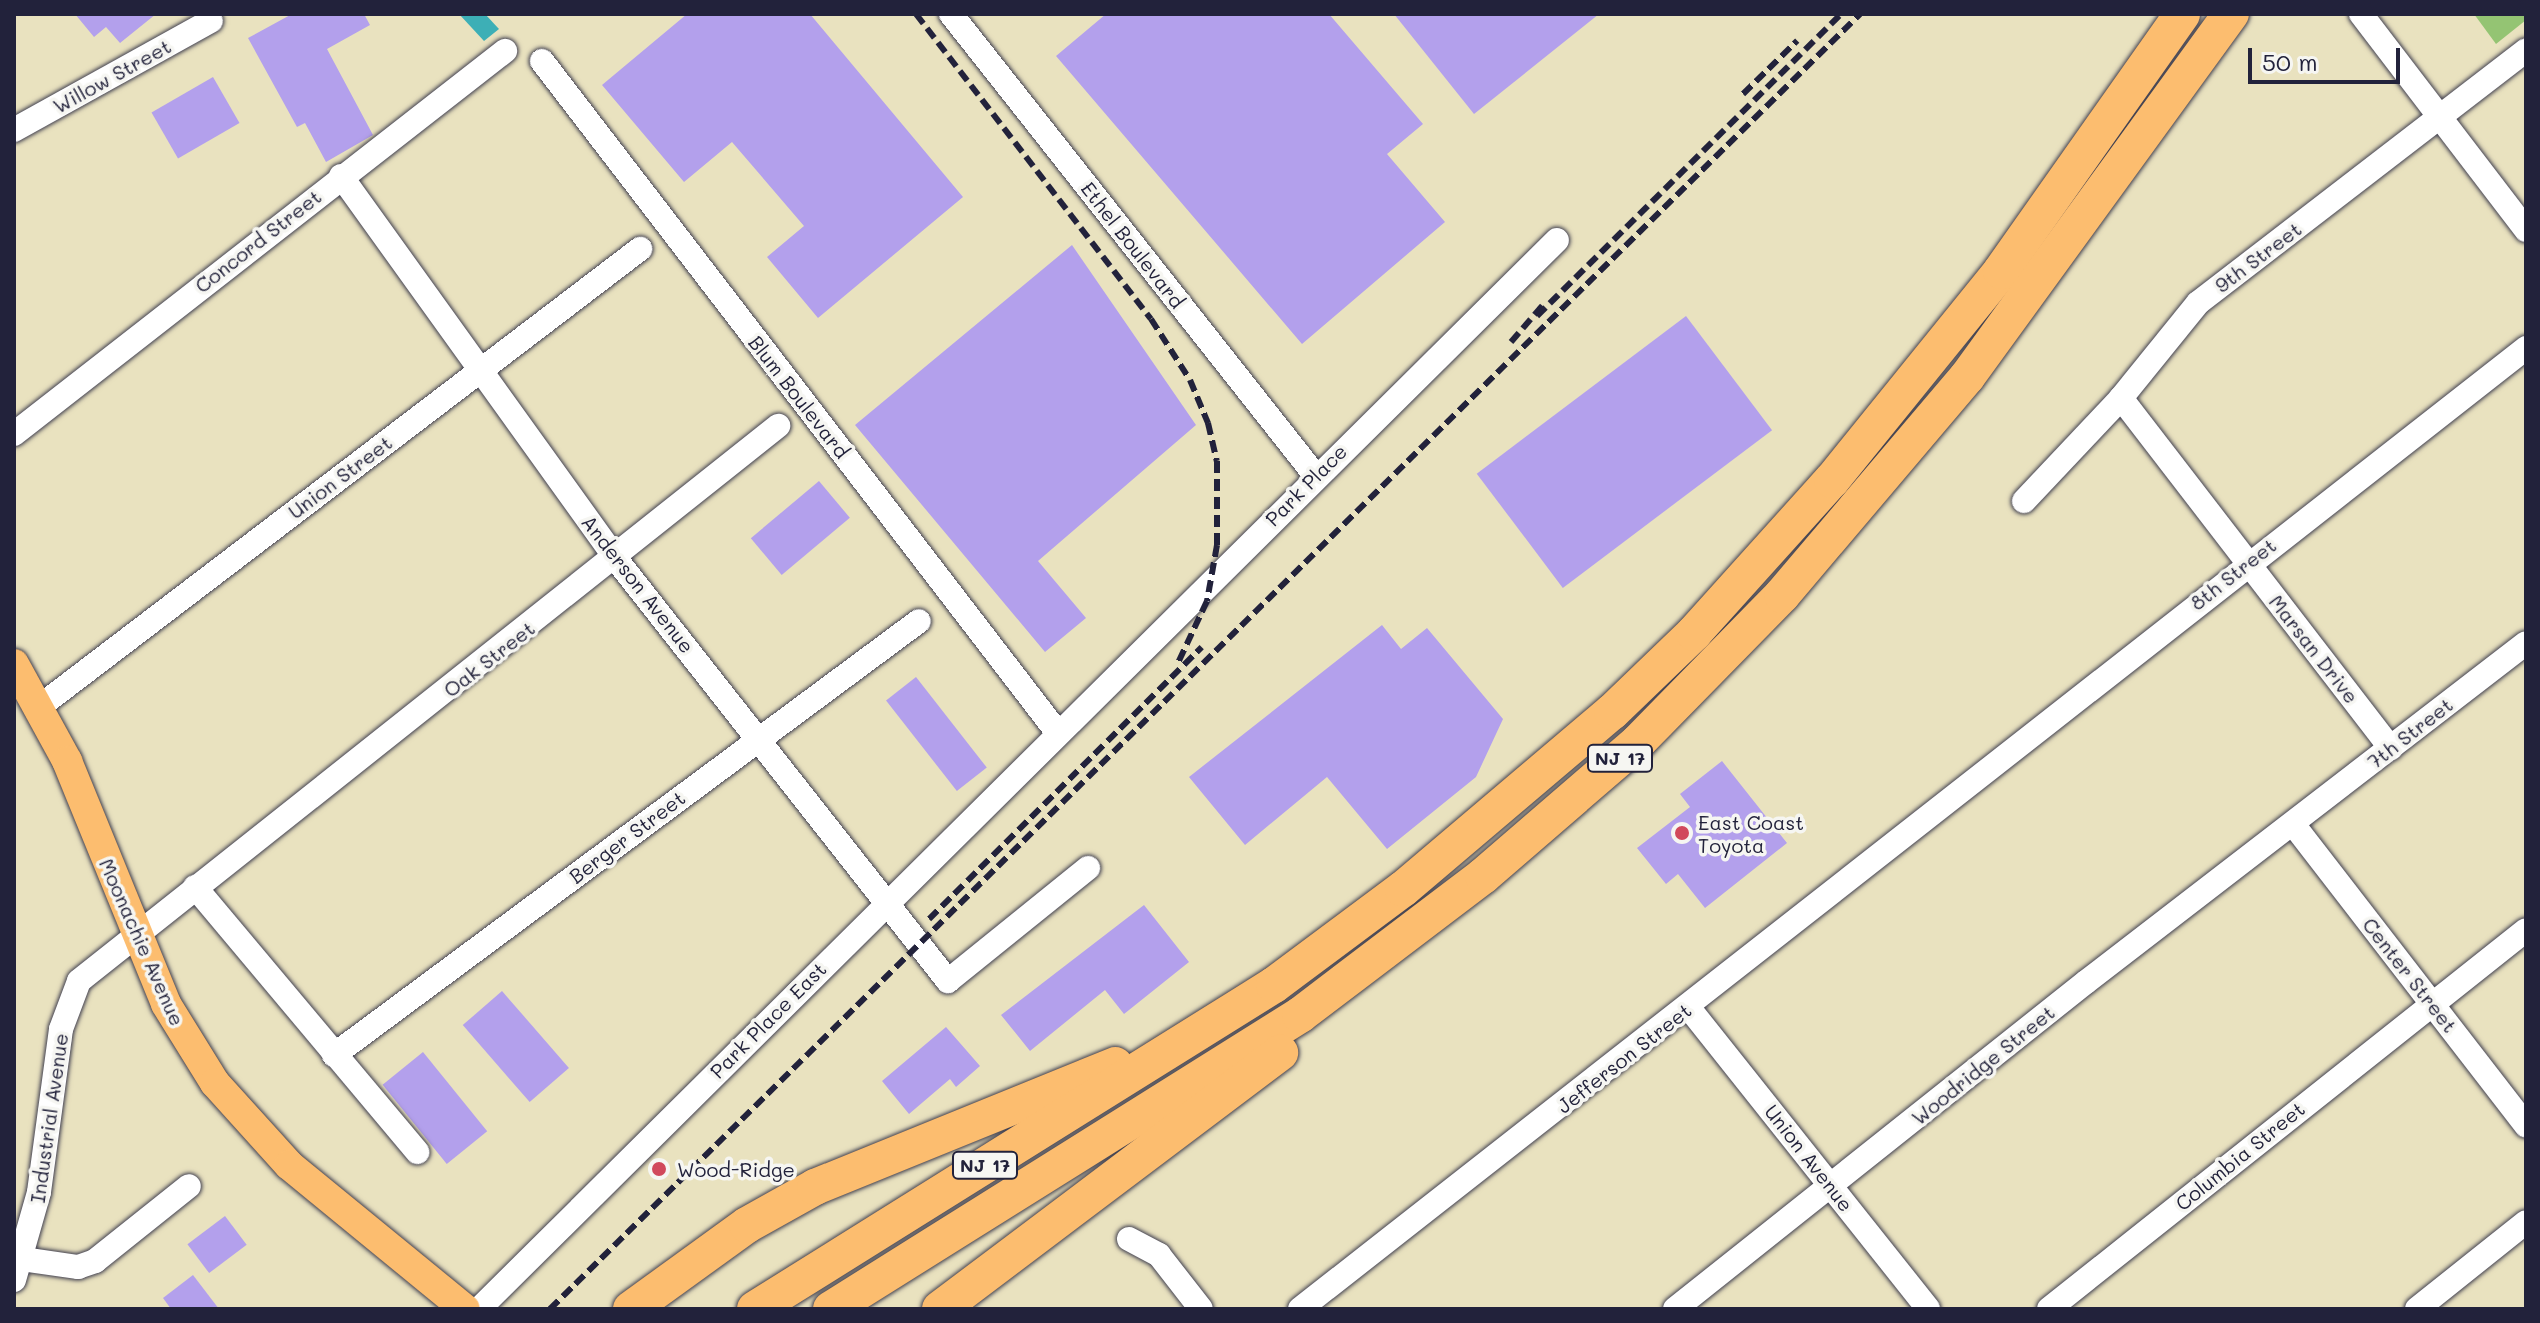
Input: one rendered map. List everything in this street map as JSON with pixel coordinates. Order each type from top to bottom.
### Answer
[{"type":"highway","name":"NJ 17","points":[[755,1309],[1216,1024],[1414,879],[1612,712],[1694,633],[1832,480],[1991,283],[2182,14]]},
{"type":"highway","name":"NJ 17","points":[[831,1309],[1300,1015],[1483,876],[1638,742],[1782,595],[1967,377],[2231,14]]},
{"type":"highway","points":[[940,1309],[1321,1021],[1483,876]]},
{"type":"highway","points":[[631,1309],[784,1203],[1216,1024]]},
{"type":"main road","name":"Moonachie Avenue","points":[[14,664],[67,761],[134,934],[186,1041],[256,1133],[327,1198],[468,1308]]},
{"type":"street","name":"Ethel Boulevard","points":[[951,14],[1315,475]]},
{"type":"street","points":[[2361,14],[2526,230]]},
{"type":"street","name":"Willow Street","points":[[14,130],[211,21]]},
{"type":"street","name":"9th Street","points":[[2024,501],[2121,398],[2198,303],[2526,50]]},
{"type":"street","name":"Concord Street","points":[[14,434],[505,51]]},
{"type":"street","name":"Blum Boulevard","points":[[542,61],[1057,732]]},
{"type":"street","name":"Anderson Avenue","points":[[341,176],[477,372],[616,559],[761,738],[948,981],[1088,868]]},
{"type":"street","name":"Park Place","points":[[1057,732],[1557,240]]},
{"type":"street","name":"Union Street","points":[[39,707],[640,249]]},
{"type":"street","name":"8th Street","points":[[1944,804],[2248,562],[2526,348]]},
{"type":"street","name":"Marsan Drive","points":[[2121,398],[2391,748]]},
{"type":"street","name":"Oak Street","points":[[134,934],[616,559],[778,426]]},
{"type":"street","name":"Berger Street","points":[[334,1055],[919,621]]},
{"type":"street","name":"7th Street","points":[[2293,824],[2526,643]]},
{"type":"street","name":"Park Place East","points":[[468,1308],[887,902],[1057,732]]},
{"type":"street","name":"Jefferson Street","points":[[1300,1309],[1689,1008],[1944,804]]},
{"type":"street","name":"Center Street","points":[[2293,824],[2526,1126]]},
{"type":"street","name":"Woodridge Street","points":[[1675,1309],[2293,824]]},
{"type":"street","points":[[195,887],[417,1152]]},
{"type":"street","name":"Columbia Street","points":[[2049,1309],[2526,930]]},
{"type":"street","name":"Industrial Avenue","points":[[18,1270],[39,1192],[55,1060],[69,1003],[89,970],[134,934]]},
{"type":"street","name":"Union Avenue","points":[[1689,1008],[1928,1309]]},
{"type":"street","points":[[18,1270],[78,1267],[95,1261],[189,1186]]},
{"type":"street","points":[[2417,1309],[2526,1222]]},
{"type":"street","points":[[1129,1239],[1159,1255],[1201,1309]]},
{"type":"green space","points":[[2474,14],[2526,14],[2526,20],[2496,44]]},
{"type":"water","points":[[459,14],[485,14],[499,29],[484,41]]},
{"type":"building","points":[[75,14],[156,14],[120,43],[106,27],[94,37]]},
{"type":"building","points":[[292,14],[364,14],[370,25],[327,49],[373,135],[326,162],[305,123],[297,127],[248,38]]},
{"type":"building","points":[[687,14],[810,14],[963,197],[818,318],[767,257],[804,226],[732,142],[684,182],[602,85]]},
{"type":"building","points":[[1106,14],[1329,14],[1423,124],[1387,154],[1445,222],[1302,344],[1056,56]]},
{"type":"building","points":[[1394,14],[1599,14],[1474,114]]},
{"type":"building","points":[[213,77],[240,123],[178,158],[152,113]]},
{"type":"building","points":[[1072,245],[1196,425],[1038,561],[1086,618],[1045,652],[855,425]]},
{"type":"building","points":[[1686,316],[1772,430],[1563,588],[1477,474]]},
{"type":"building","points":[[819,481],[850,518],[782,575],[751,538]]},
{"type":"building","points":[[1382,625],[1401,649],[1427,628],[1503,719],[1476,777],[1387,849],[1327,777],[1245,845],[1189,777]]},
{"type":"building","points":[[916,677],[987,768],[957,791],[886,700]]},
{"type":"building","points":[[1722,761],[1787,843],[1705,908],[1678,874],[1666,884],[1637,848],[1690,807],[1680,794]]},
{"type":"building","points":[[1144,905],[1189,962],[1124,1014],[1105,990],[1030,1051],[1001,1015]]},
{"type":"building","points":[[502,991],[569,1068],[530,1102],[463,1025]]},
{"type":"building","points":[[946,1027],[980,1066],[956,1087],[950,1079],[909,1114],[882,1081]]},
{"type":"building","points":[[423,1052],[487,1131],[447,1164],[383,1085]]},
{"type":"building","points":[[225,1216],[247,1245],[209,1273],[187,1244]]},
{"type":"building","points":[[193,1275],[219,1309],[171,1309],[163,1298]]},
{"type":"railway","points":[[916,14],[1151,319],[1190,380],[1208,423],[1217,461],[1217,545],[1207,601],[1177,665]]},
{"type":"railway","points":[[1537,316],[1841,14]]},
{"type":"railway","points":[[550,1309],[1860,14]]},
{"type":"railway","points":[[1743,94],[1797,41]]},
{"type":"railway","points":[[1511,342],[1542,306]]},
{"type":"railway","points":[[929,919],[1202,647]]},
{"type":"place","name":"East Coast Toyota","points":[[1682,833]]},
{"type":"place","name":"Wood-Ridge","points":[[659,1169]]}]
